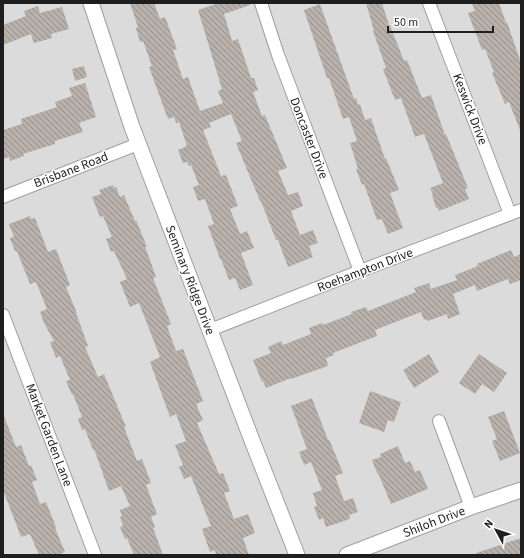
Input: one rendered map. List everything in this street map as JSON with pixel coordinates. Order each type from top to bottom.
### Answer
[{"type":"street","name":"Seminary Ridge Drive","points":[[91,3],[138,144],[297,555]]},
{"type":"street","name":"Doncaster Drive","points":[[261,3],[278,55],[360,271]]},
{"type":"street","name":"Keswick Drive","points":[[429,3],[516,212]]},
{"type":"street","name":"Brisbane Road","points":[[3,197],[138,144]]},
{"type":"street","name":"Roehampton Drive","points":[[210,330],[516,212]]},
{"type":"street","name":"Market Garden Lane","points":[[3,314],[95,555]]},
{"type":"street","points":[[439,421],[471,507]]},
{"type":"street","name":"Shiloh Drive","points":[[347,555],[471,507],[521,490]]},
{"type":"shaded area","points":[[3,3],[521,3],[521,555],[3,555]]},
{"type":"building","points":[[130,3],[154,3],[160,19],[165,17],[177,49],[173,50],[183,79],[188,77],[200,111],[223,103],[218,91],[222,89],[198,10],[219,3],[250,3],[250,5],[224,14],[232,41],[238,39],[251,78],[254,78],[258,90],[253,92],[262,116],[265,115],[287,168],[278,171],[288,195],[298,192],[303,206],[291,211],[300,235],[313,230],[318,243],[309,246],[313,257],[288,267],[278,240],[276,240],[236,143],[242,141],[231,114],[209,123],[211,127],[203,130],[221,176],[226,175],[238,206],[230,209],[240,234],[247,231],[254,248],[241,253],[253,285],[240,290],[235,278],[229,280],[208,226],[214,224],[205,199],[198,201],[193,187],[199,185],[191,165],[189,166],[187,162],[183,163],[178,150],[187,146],[179,122],[176,123],[174,117],[168,119],[149,67],[152,66],[143,41],[140,42],[136,28],[138,27]]},
{"type":"building","points":[[366,3],[382,3],[389,25],[404,61],[407,60],[422,98],[431,95],[445,135],[446,134],[468,188],[465,189],[469,199],[439,211],[437,207],[436,208],[430,188],[443,183],[424,134],[415,137],[401,98],[395,100],[383,69],[386,68],[373,31]]},
{"type":"building","points":[[472,3],[499,3],[506,23],[507,22],[521,63],[521,130],[509,102],[505,104],[492,73],[494,72],[485,49],[482,50],[468,13],[475,11]]},
{"type":"building","points":[[320,4],[354,99],[356,98],[358,105],[360,104],[365,120],[371,118],[385,159],[386,158],[399,190],[390,193],[403,228],[388,234],[382,219],[377,220],[364,184],[362,185],[356,169],[358,169],[350,143],[357,141],[349,117],[343,119],[329,78],[327,78],[304,10]]},
{"type":"building","points":[[38,6],[40,13],[62,7],[69,29],[51,34],[52,38],[34,43],[31,34],[3,45],[3,25],[26,16],[24,11]]},
{"type":"building","points":[[84,66],[87,77],[75,81],[72,69]]},
{"type":"building","points":[[85,83],[96,117],[79,123],[83,132],[55,141],[55,144],[23,154],[24,156],[10,161],[9,157],[3,159],[3,130],[22,124],[21,119],[57,107],[55,102],[72,96],[69,88]]},
{"type":"building","points":[[113,185],[114,188],[116,187],[120,197],[124,195],[135,221],[136,220],[147,247],[145,247],[156,277],[153,278],[171,324],[167,326],[176,351],[183,349],[203,401],[196,404],[203,420],[197,423],[219,474],[223,473],[230,491],[224,493],[234,519],[248,514],[255,533],[243,538],[249,555],[216,555],[215,550],[210,552],[202,529],[211,526],[191,476],[184,479],[179,467],[183,465],[175,445],[186,441],[176,414],[170,417],[150,362],[160,357],[139,303],[130,307],[120,282],[127,279],[114,251],[111,252],[106,239],[112,237],[103,216],[100,217],[92,197],[101,194],[99,190]]},
{"type":"building","points":[[30,216],[31,219],[35,218],[48,252],[56,249],[70,285],[66,287],[77,313],[88,346],[85,347],[98,377],[104,374],[126,427],[124,427],[137,461],[142,459],[151,483],[146,485],[157,514],[151,517],[155,527],[153,528],[163,555],[134,555],[127,538],[125,539],[120,527],[123,526],[120,517],[122,516],[120,510],[130,506],[121,486],[109,491],[94,449],[93,450],[85,429],[82,430],[78,419],[82,417],[66,381],[70,380],[60,356],[56,358],[50,342],[54,341],[40,312],[47,309],[36,282],[30,284],[17,251],[15,251],[10,238],[14,237],[9,224]]},
{"type":"building","points":[[511,250],[514,257],[521,254],[521,280],[510,284],[508,279],[477,291],[475,285],[453,294],[460,314],[448,319],[447,314],[428,321],[427,319],[424,320],[421,312],[375,330],[377,336],[333,353],[334,355],[326,358],[328,366],[266,388],[263,381],[262,382],[253,360],[271,353],[268,347],[281,341],[283,345],[311,334],[309,328],[322,323],[323,325],[352,314],[351,312],[366,307],[368,311],[416,292],[414,288],[429,283],[431,289],[457,280],[455,275]]},
{"type":"building","points":[[429,354],[439,372],[414,388],[403,370]]},
{"type":"building","points":[[479,354],[507,373],[494,392],[482,384],[475,394],[459,383]]},
{"type":"building","points":[[370,391],[401,402],[394,422],[388,420],[384,432],[359,423]]},
{"type":"building","points":[[312,398],[328,440],[329,439],[343,473],[335,476],[344,501],[353,498],[358,512],[349,515],[350,519],[326,527],[323,518],[319,520],[314,507],[317,506],[313,493],[322,490],[311,462],[304,465],[299,452],[307,449],[291,406]]},
{"type":"building","points":[[504,411],[520,453],[500,461],[492,441],[497,439],[488,417]]},
{"type":"building","points":[[3,416],[16,447],[21,445],[29,466],[31,465],[37,480],[32,482],[40,504],[46,502],[65,552],[57,555],[39,555],[30,534],[21,537],[3,490]]},
{"type":"building","points":[[398,446],[405,463],[410,461],[415,472],[420,470],[428,489],[391,504],[372,460],[381,457],[380,454]]},
{"type":"building","points":[[521,538],[521,553],[516,555],[477,555],[476,553]]}]
